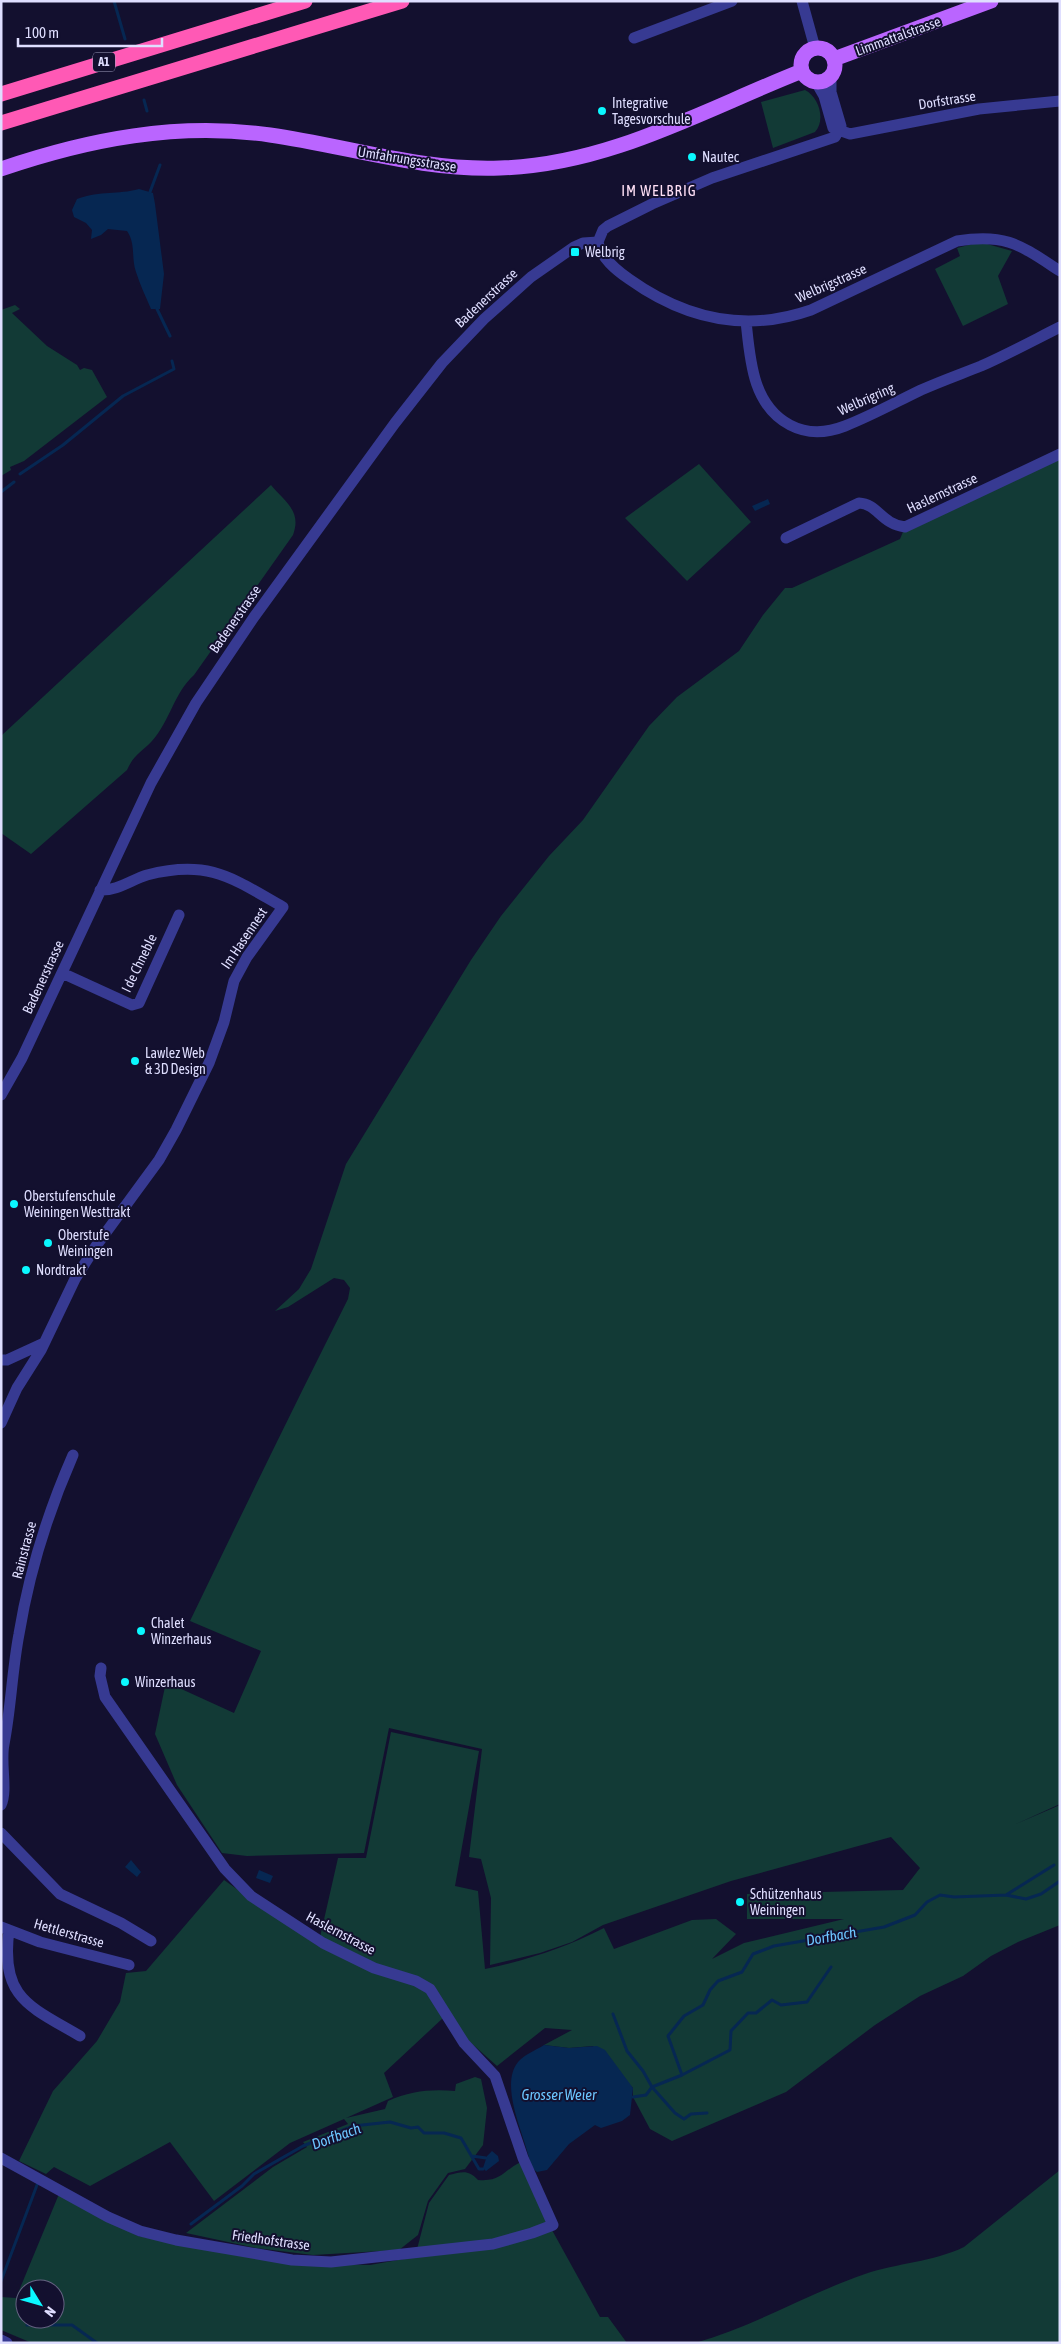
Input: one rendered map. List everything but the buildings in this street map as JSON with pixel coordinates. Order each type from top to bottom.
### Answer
[{"type":"highway","name":"A1","points":[[1,94],[305,1]]},
{"type":"highway","name":"A1","points":[[1,123],[402,1]]},
{"type":"main road","name":"Limmattalstrasse","points":[[834,59],[990,1]]},
{"type":"main road","points":[[815,48],[826,50],[834,59],[835,68],[831,76],[822,82],[816,82],[802,71],[803,57],[815,48]]},
{"type":"main road","name":"Umfahrungsstrasse","points":[[1,169],[55,152],[106,140],[158,132],[200,130],[271,135],[401,160],[444,166],[487,168],[544,164],[587,156],[642,138],[802,71]]},
{"type":"street","points":[[634,38],[732,1]]},
{"type":"street","points":[[802,1],[815,48]]},
{"type":"street","points":[[598,242],[603,230],[608,226],[652,204],[712,178],[835,138],[841,126],[831,92],[831,76]]},
{"type":"street","points":[[816,82],[824,96],[833,128],[840,131]]},
{"type":"street","name":"Dorfstrasse","points":[[840,131],[850,134],[979,109],[1060,101]]},
{"type":"street","name":"Welbrigstrasse","points":[[598,242],[599,249],[610,262],[658,298],[707,316],[746,321],[793,316],[811,310],[957,240],[980,237],[1001,239],[1030,252],[1060,271]]},
{"type":"street","name":"Badenerstrasse","points":[[1,1096],[22,1058],[151,783],[196,703],[254,617],[412,400],[463,340],[531,277],[574,247],[583,243],[598,242]]},
{"type":"street","name":"Welbrigring","points":[[746,321],[749,350],[756,381],[767,408],[782,421],[802,431],[823,431],[844,426],[941,381],[981,366],[1060,327]]},
{"type":"street","name":"Haslernstrasse","points":[[786,538],[859,503],[873,508],[891,524],[905,527],[1060,454]]},
{"type":"street","name":"Im Hasennest","points":[[44,1343],[75,1279],[96,1246],[159,1160],[172,1138],[210,1063],[224,1022],[234,981],[247,957],[283,907],[221,873],[199,869],[146,875],[110,890],[100,890]]},
{"type":"street","name":"I de Chneble","points":[[62,973],[132,1005],[139,1003],[178,915]]},
{"type":"street","points":[[1,1360],[7,1360],[44,1343]]},
{"type":"street","points":[[1,1423],[17,1388],[44,1343]]},
{"type":"street","name":"Rainstrasse","points":[[1,1805],[4,1795],[2,1755],[11,1706],[23,1611],[48,1518],[73,1455]]},
{"type":"street","name":"Haslernstrasse","points":[[101,1668],[100,1676],[105,1697],[225,1869],[242,1888],[280,1916],[338,1952],[374,1968],[423,1984],[435,1994],[464,2043],[495,2076],[523,2158],[553,2225]]},
{"type":"street","points":[[1,1833],[60,1894],[120,1922],[151,1941]]},
{"type":"street","points":[[5,1929],[6,1966],[14,1990],[33,2008],[80,2036]]},
{"type":"street","name":"Hettlerstrasse","points":[[5,1929],[72,1951],[129,1965]]},
{"type":"street","name":"Friedhofstrasse","points":[[1,2158],[100,2213],[140,2231],[193,2244],[292,2260],[332,2262],[493,2244],[553,2225]]},
{"type":"street","points":[[1,2340],[6,2343]]},
{"type":"green space","points":[[805,90],[810,93],[817,103],[820,115],[818,127],[815,132],[773,148],[761,102]]},
{"type":"green space","points":[[980,242],[1012,251],[998,276],[1008,304],[963,326],[935,269],[960,256],[957,248]]},
{"type":"green space","points":[[15,305],[20,309],[12,313],[47,346],[77,365],[80,370],[84,368],[92,370],[107,397],[24,461],[10,467],[11,470],[1,476],[1,310]]},
{"type":"green space","points":[[1060,456],[1060,1804],[1016,1824],[1060,1805],[1060,1925],[1018,1942],[991,1956],[963,1976],[920,1996],[875,2025],[786,2092],[672,2141],[650,2129],[633,2097],[633,2088],[593,2046],[569,2048],[544,2045],[572,2030],[545,2028],[497,2066],[443,2018],[384,2073],[393,2097],[346,2118],[385,2109],[388,2101],[404,2095],[438,2090],[455,2091],[456,2084],[475,2077],[481,2079],[487,2108],[483,2145],[465,2169],[448,2173],[428,2201],[418,2235],[399,2250],[313,2255],[256,2248],[186,2233],[273,2167],[307,2147],[303,2142],[348,2124],[344,2119],[290,2143],[214,2201],[170,2142],[90,2186],[54,2167],[46,2174],[19,2161],[53,2091],[97,2041],[120,2002],[126,1973],[146,1971],[224,1880],[318,1946],[338,1858],[366,1858],[391,1732],[479,1751],[455,1886],[478,1891],[485,1969],[546,1953],[575,1942],[604,1928],[614,1949],[692,1920],[716,1919],[736,1934],[712,1959],[744,1943],[844,1919],[747,1919],[747,1894],[903,1890],[920,1868],[891,1837],[731,1881],[603,1925],[572,1942],[540,1953],[490,1965],[491,1898],[481,1859],[469,1857],[482,1749],[389,1728],[364,1853],[247,1856],[222,1853],[177,1785],[155,1734],[166,1682],[234,1713],[261,1651],[190,1621],[348,1299],[350,1288],[344,1280],[334,1278],[288,1307],[275,1311],[299,1289],[311,1269],[346,1164],[471,960],[501,916],[549,856],[583,820],[649,726],[677,697],[739,651],[763,615],[785,588],[792,588],[900,539],[905,527]]},
{"type":"green space","points":[[699,464],[751,522],[687,581],[625,518]]},
{"type":"green space","points":[[271,485],[294,513],[295,527],[293,535],[194,675],[187,682],[152,741],[135,757],[127,770],[31,854],[1,833],[1,736]]},
{"type":"green space","points":[[521,2162],[547,2221],[600,2317],[608,2317],[627,2343],[32,2343],[1,2330],[1,2297],[15,2298],[15,2329],[65,2329],[65,2279],[24,2279],[59,2194],[138,2236],[292,2263],[370,2265],[415,2257],[429,2203],[449,2175],[465,2172],[478,2180],[486,2180],[497,2178]]},
{"type":"green space","points":[[1060,2170],[1060,2343],[695,2343],[739,2328],[865,2274],[940,2256],[964,2247]]},
{"type":"water","points":[[139,189],[153,193],[155,204],[164,274],[160,309],[151,309],[143,291],[135,267],[132,241],[127,231],[108,229],[101,235],[91,239],[92,230],[86,223],[74,217],[72,210],[77,199],[86,196]]},
{"type":"water","points":[[768,499],[770,504],[755,511],[752,506]]},
{"type":"water","points":[[131,1860],[141,1872],[137,1877],[125,1867]]},
{"type":"water","points":[[259,1870],[273,1876],[270,1883],[256,1878]]},
{"type":"water","name":"Grosser Weier","points":[[544,2045],[569,2048],[597,2046],[605,2050],[633,2088],[630,2115],[622,2121],[601,2128],[595,2125],[569,2144],[547,2170],[537,2172],[531,2167],[512,2099],[511,2085],[513,2073],[518,2062]]},
{"type":"water","points":[[492,2151],[498,2156],[499,2161],[486,2171],[483,2168],[487,2156]]},
{"type":"waterway","points":[[114,1],[125,39]]},
{"type":"waterway","points":[[144,100],[147,111]]},
{"type":"waterway","points":[[150,192],[160,165]]},
{"type":"waterway","points":[[157,309],[170,336]]},
{"type":"waterway","points":[[20,474],[63,445],[123,396],[174,369],[172,361]]},
{"type":"waterway","points":[[1,492],[14,482]]},
{"type":"waterway","points":[[1006,1895],[1054,1865]]},
{"type":"waterway","name":"Dorfbach","points":[[682,2075],[668,2036],[684,2016],[703,2005],[710,1990],[718,1981],[742,1972],[753,1954],[774,1946],[884,1927],[915,1915],[927,1902],[940,1895],[954,1897],[1006,1895],[1026,1899],[1041,1894],[1060,1881]]},
{"type":"waterway","points":[[633,2097],[646,2095],[652,2087],[682,2075],[730,2050],[731,2031],[748,2013],[756,2013],[772,2000],[781,2005],[807,2002],[831,1967]]},
{"type":"waterway","points":[[613,2014],[627,2051],[643,2071],[652,2087],[675,2113],[684,2119],[691,2114],[707,2113]]},
{"type":"waterway","name":"Dorfbach","points":[[191,2224],[242,2186],[254,2174],[303,2146],[353,2126],[390,2122],[411,2128],[418,2127],[424,2133],[444,2133],[461,2138],[479,2169],[483,2169]]},
{"type":"waterway","points":[[472,2156],[486,2158]]},
{"type":"waterway","points":[[1,2281],[37,2185]]},
{"type":"waterway","points":[[65,2325],[72,2325],[97,2343]]},
{"type":"place","name":"Integrative Tagesvorschule","points":[[602,111]]},
{"type":"place","name":"Nautec","points":[[692,157]]},
{"type":"place","name":"Welbrig","points":[[575,252]]},
{"type":"place","name":"Lawlez Web & 3D Design","points":[[135,1061]]},
{"type":"place","name":"Oberstufenschule Weiningen Westtrakt","points":[[14,1204]]},
{"type":"place","name":"Oberstufe Weiningen","points":[[48,1243]]},
{"type":"place","name":"Nordtrakt","points":[[26,1270]]},
{"type":"place","name":"Chalet Winzerhaus","points":[[141,1631]]},
{"type":"place","name":"Winzerhaus","points":[[125,1682]]},
{"type":"place","name":"Schützenhaus Weiningen","points":[[740,1902]]},
{"type":"district","name":"IM WELBRIG","points":[[659,190]]}]
